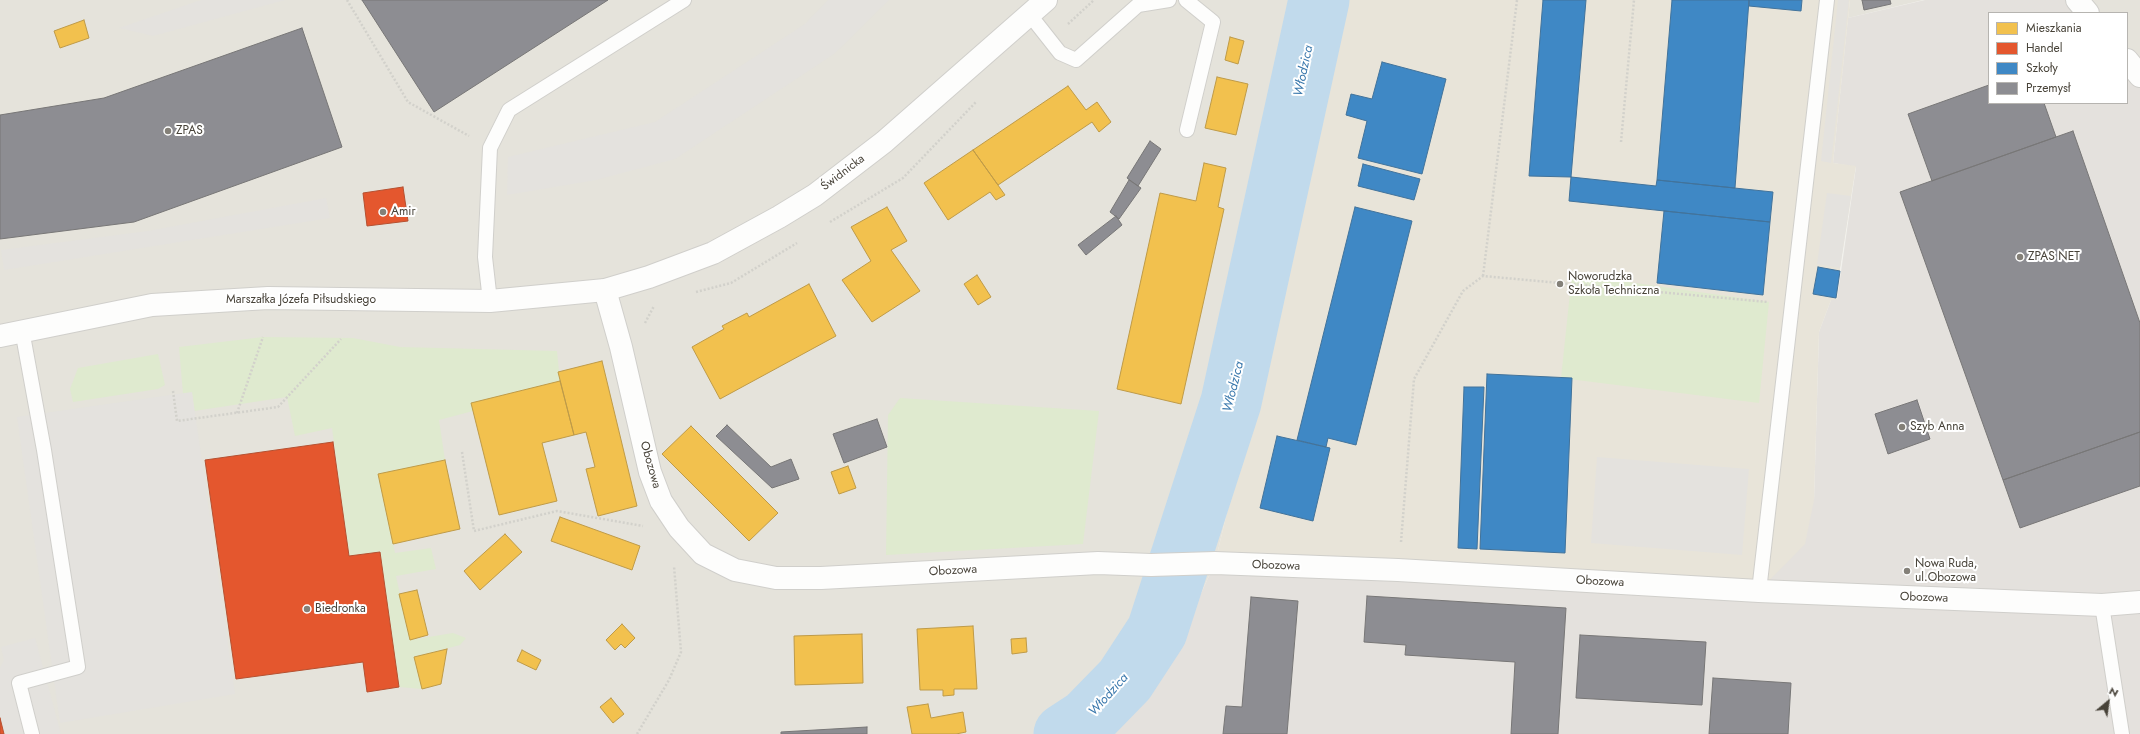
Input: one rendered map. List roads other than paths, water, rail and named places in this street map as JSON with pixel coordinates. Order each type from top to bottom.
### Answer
[{"type":"street","name":"Świdnicka","points":[[605,290],[669,270],[713,253],[779,217],[815,195],[884,142],[1046,0]]},
{"type":"street","points":[[2077,0],[2087,12]]},
{"type":"street","points":[[2128,61],[2140,76]]},
{"type":"street","name":"Obozowa","points":[[605,290],[621,347],[650,472],[661,501],[679,528],[703,554],[735,570],[776,578],[821,578],[1098,563],[1151,565],[1215,563],[1398,570],[1758,591],[2102,606],[2140,602]]},
{"type":"street","name":"Marszałka Józefa Piłsudskiego","points":[[0,336],[22,330],[152,305],[268,298],[490,301],[605,290]]},
{"type":"lane","points":[[490,301],[485,257],[490,148],[509,110],[684,0]]},
{"type":"lane","points":[[1030,15],[1060,53],[1076,60],[1138,6],[1169,0]]},
{"type":"lane","points":[[1186,0],[1213,22],[1188,130]]},
{"type":"lane","points":[[1758,591],[1827,0]]},
{"type":"lane","points":[[22,330],[38,410],[78,667],[19,683],[32,734]]},
{"type":"lane","points":[[2102,606],[2122,734]]},
{"type":"waterway","name":"Włodzica","points":[[1064,734],[1087,719],[1125,680],[1157,631],[1231,402],[1319,0]]},
{"type":"place","name":"ZPAS","points":[[168,131]]},
{"type":"place","name":"Amir","points":[[383,212]]},
{"type":"place","name":"ZPAS NET","points":[[2020,257]]},
{"type":"place","name":"Noworudzka Szkoła Techniczna","points":[[1560,284]]},
{"type":"place","name":"Szyb Anna","points":[[1902,427]]},
{"type":"place","name":"Nowa Ruda, ul.Obozowa","points":[[1907,571]]},
{"type":"place","name":"Biedronka","points":[[307,609]]}]
